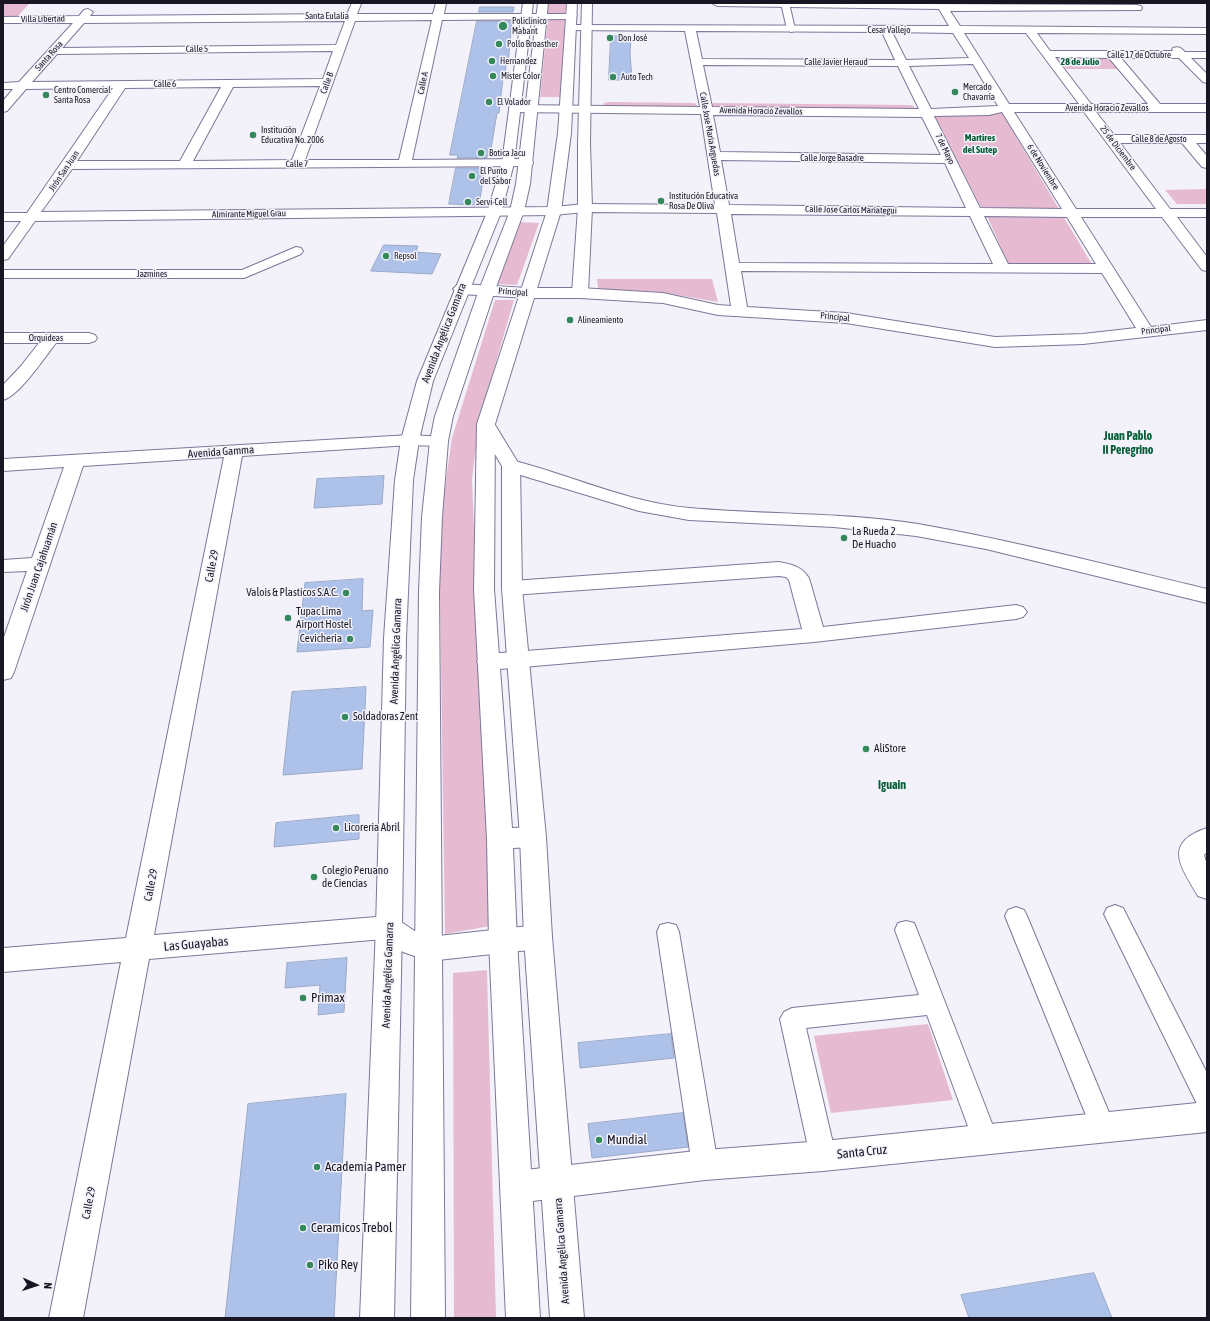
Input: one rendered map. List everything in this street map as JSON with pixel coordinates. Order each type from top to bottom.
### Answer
[{"type":"street","name":"Santa Rosa","points":[[3,108],[95,3]]},
{"type":"street","name":"Calle B","points":[[297,164],[356,3]]},
{"type":"street","name":"Calle A","points":[[405,163],[441,3]]},
{"type":"street","points":[[717,3],[1068,6],[1140,11],[1207,80]]},
{"type":"street","points":[[785,3],[791,29]]},
{"type":"street","name":"6 de Noviembre","points":[[942,6],[1146,332]]},
{"type":"street","points":[[1068,6],[1082,30]]},
{"type":"street","points":[[8,29],[28,8]]},
{"type":"street","points":[[170,18],[178,8]]},
{"type":"street","name":"Santa Eulalia","points":[[83,18],[438,16],[535,9],[578,15]]},
{"type":"street","name":"Avenida Angélica Gamarra","points":[[428,1318],[430,592],[432,517],[439,441],[444,416],[487,290],[517,211],[517,163],[535,9]]},
{"type":"street","points":[[523,1318],[503,941],[500,839],[484,589],[486,424],[498,391],[527,293],[554,211],[575,105],[578,15]]},
{"type":"street","name":"Cesar Vallejo","points":[[578,15],[690,28],[1207,31]]},
{"type":"street","name":"Villa Libertad","points":[[3,20],[83,18]]},
{"type":"street","name":"Calle Jose Maria Arguedas","points":[[690,28],[706,105],[740,312]]},
{"type":"street","name":"7 de Mayo","points":[[886,30],[1003,269]]},
{"type":"street","name":"25 de Diciembre","points":[[1029,30],[1207,266]]},
{"type":"street","name":"Calle 5","points":[[54,51],[340,48]]},
{"type":"street","name":"Calle 17 de Octubre","points":[[1047,54],[1207,55]]},
{"type":"street","points":[[1112,55],[1157,108]]},
{"type":"street","name":"Calle Javier Heraud","points":[[696,62],[902,63],[977,61]]},
{"type":"street","name":"Calle 6","points":[[3,86],[327,82]]},
{"type":"street","points":[[184,165],[229,83]]},
{"type":"street","name":"Jirón San Juan","points":[[3,256],[68,165],[122,84]]},
{"type":"street","name":"Avenida Horacio Zevallos","points":[[524,105],[706,105],[924,108],[988,111],[1006,108],[1207,108]]},
{"type":"street","points":[[575,105],[584,143],[585,208],[580,293]]},
{"type":"street","points":[[1186,139],[1207,164]]},
{"type":"street","name":"Calle 8 de Agosto","points":[[1111,140],[1207,139]]},
{"type":"street","name":"Calle Jorge Basadre","points":[[714,156],[949,159]]},
{"type":"street","name":"Avenida Angélica Gamarra","points":[[377,1318],[389,927],[395,638],[404,480],[410,440],[425,381],[495,210],[517,163]]},
{"type":"street","name":"Calle 7","points":[[68,165],[517,163]]},
{"type":"street","name":"Calle Jose Carlos Mariategui","points":[[495,210],[554,211],[585,208],[1207,213]]},
{"type":"street","name":"Almirante Miguel Grau","points":[[3,216],[32,217],[495,210]]},
{"type":"street","name":"Jazmines","points":[[3,274],[244,274],[296,251]]},
{"type":"street","points":[[733,266],[1107,269]]},
{"type":"street","name":"Principal","points":[[462,289],[527,293],[580,293],[663,298],[696,306],[740,312],[846,318],[995,342],[1022,342],[1083,338],[1207,325]]},
{"type":"street","name":"Orquideas","points":[[3,338],[89,338]]},
{"type":"street","points":[[3,395],[27,370],[51,338]]},
{"type":"street","points":[[486,424],[511,466],[639,505],[666,511],[696,514],[834,521],[916,530],[986,543],[1207,596]]},
{"type":"street","name":"Avenida Gamma","points":[[3,465],[410,440],[439,441]]},
{"type":"street","name":"Calle 29","points":[[66,1318],[234,451]]},
{"type":"street","name":"Jirón Juan Cajahuamán","points":[[3,672],[75,461]]},
{"type":"street","name":"Avenida Angélica Gamarra","points":[[511,466],[512,588],[533,837],[538,937],[567,1318]]},
{"type":"street","points":[[3,566],[40,564]]},
{"type":"street","points":[[512,588],[779,569],[792,571],[799,578],[814,635]]},
{"type":"street","points":[[488,662],[814,635],[1016,612]]},
{"type":"street","points":[[500,839],[533,837]]},
{"type":"street","points":[[1207,838],[1194,848],[1191,853],[1192,860],[1207,888]]},
{"type":"street","points":[[1115,914],[1207,1098]]},
{"type":"street","points":[[1016,916],[1103,1127]]},
{"type":"street","points":[[389,927],[413,945],[429,949],[538,937]]},
{"type":"street","name":"Las Guayabas","points":[[3,960],[389,927]]},
{"type":"street","points":[[906,930],[986,1139]]},
{"type":"street","points":[[668,932],[705,1165]]},
{"type":"street","points":[[823,1156],[792,1019],[934,1004]]},
{"type":"street","name":"Santa Cruz","points":[[516,1187],[705,1165],[823,1156],[1207,1117]]},
{"type":"shaded area","points":[[3,3],[30,3],[16,18],[3,18]]},
{"type":"shaded area","points":[[548,3],[566,3],[565,14],[548,14]]},
{"type":"shaded area","points":[[548,17],[565,17],[561,97],[540,97]]},
{"type":"shaded area","points":[[1056,56],[1108,56],[1120,69],[1066,69]]},
{"type":"shaded area","points":[[604,103],[695,103],[698,107],[604,106]]},
{"type":"shaded area","points":[[711,104],[909,105],[914,106],[915,109],[912,111],[715,109]]},
{"type":"shaded area","points":[[1002,113],[1059,209],[982,209],[935,116]]},
{"type":"shaded area","points":[[1207,189],[1207,204],[1177,204],[1165,190]]},
{"type":"shaded area","points":[[987,216],[1063,216],[1093,266],[1009,265]]},
{"type":"shaded area","points":[[519,222],[539,223],[517,285],[496,284]]},
{"type":"shaded area","points":[[597,279],[712,279],[718,302],[660,292],[598,289]]},
{"type":"shaded area","points":[[495,300],[514,300],[480,417],[472,479],[490,926],[445,934],[439,529],[452,438]]},
{"type":"shaded area","points":[[487,970],[496,1318],[454,1318],[453,973]]},
{"type":"shaded area","points":[[928,1024],[953,1100],[831,1113],[814,1036]]},
{"type":"building","points":[[480,7],[514,7],[513,12],[479,12]]},
{"type":"building","points":[[477,21],[512,21],[508,63],[506,63],[505,78],[503,78],[499,113],[497,113],[490,155],[487,155],[487,158],[457,158],[458,155],[450,155]]},
{"type":"building","points":[[611,36],[631,36],[630,53],[632,80],[609,80]]},
{"type":"building","points":[[456,168],[485,168],[479,205],[449,204]]},
{"type":"building","points":[[384,245],[418,246],[416,252],[441,254],[432,274],[371,271]]},
{"type":"building","points":[[384,476],[382,504],[314,508],[317,479]]},
{"type":"building","points":[[363,579],[362,611],[373,610],[370,647],[297,652],[305,583]]},
{"type":"building","points":[[366,687],[362,769],[283,775],[292,692]]},
{"type":"building","points":[[359,815],[359,839],[274,847],[276,823]]},
{"type":"building","points":[[347,958],[344,1012],[318,1015],[320,985],[285,988],[287,963]]},
{"type":"building","points":[[671,1034],[674,1058],[580,1068],[578,1043]]},
{"type":"building","points":[[346,1094],[334,1318],[225,1318],[248,1104]]},
{"type":"building","points":[[683,1113],[688,1147],[592,1158],[588,1124]]},
{"type":"building","points":[[1094,1273],[1112,1318],[969,1318],[961,1295]]},
{"type":"place","name":"Policlinico Mabant","points":[[503,26]]},
{"type":"place","name":"Don José","points":[[610,38]]},
{"type":"place","name":"Pollo Broasther","points":[[499,44]]},
{"type":"place","name":"Hernandez","points":[[492,61]]},
{"type":"place","name":"Mister Color","points":[[493,76]]},
{"type":"place","name":"Auto Tech","points":[[613,77]]},
{"type":"place","name":"Mercado Chavarría","points":[[955,92]]},
{"type":"place","name":"Centro Comercial Santa Rosa","points":[[46,95]]},
{"type":"place","name":"El Volador","points":[[489,102]]},
{"type":"place","name":"Institución Educativa No. 2006","points":[[253,135]]},
{"type":"place","name":"Botica Jacu","points":[[481,153]]},
{"type":"place","name":"El Punto del Sabor","points":[[472,176]]},
{"type":"place","name":"Institución Educativa Rosa De Oliva","points":[[661,201]]},
{"type":"place","name":"Servi-Cell","points":[[468,202]]},
{"type":"place","name":"Repsol","points":[[386,256]]},
{"type":"place","name":"Alineamiento","points":[[570,320]]},
{"type":"place","name":"La Rueda 2 De Huacho","points":[[844,538]]},
{"type":"place","name":"Valois & Plasticos S.A.C.","points":[[346,593]]},
{"type":"place","name":"Tupac Lima Airport Hostel","points":[[288,618]]},
{"type":"place","name":"Cevicheria","points":[[350,639]]},
{"type":"place","name":"Soldadoras Zent","points":[[345,717]]},
{"type":"place","name":"AliStore","points":[[866,749]]},
{"type":"place","name":"Licoreria Abril","points":[[336,828]]},
{"type":"place","name":"Colegio Peruano de Ciencias","points":[[314,877]]},
{"type":"place","name":"Primax","points":[[303,998]]},
{"type":"place","name":"Mundial","points":[[599,1140]]},
{"type":"place","name":"Academia Pamer","points":[[317,1167]]},
{"type":"place","name":"Ceramicos Trebol","points":[[303,1228]]},
{"type":"place","name":"Piko Rey","points":[[310,1265]]},
{"type":"district","name":"28 de Julio","points":[[1080,62]]},
{"type":"district","name":"Martires del Sutep","points":[[980,144]]},
{"type":"district","name":"Juan Pablo II Peregrino","points":[[1128,443]]},
{"type":"district","name":"Iguain","points":[[892,785]]}]
